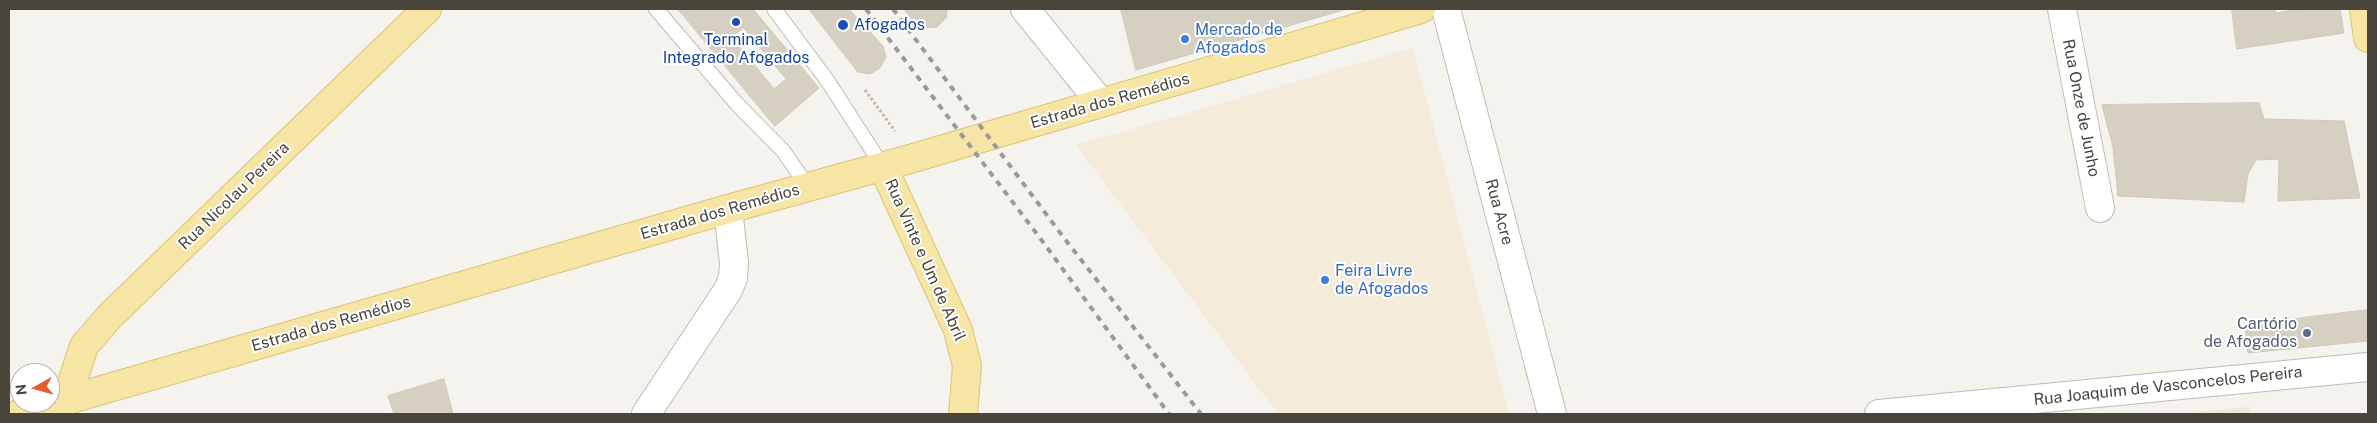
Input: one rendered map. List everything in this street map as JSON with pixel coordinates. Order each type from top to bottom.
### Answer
[{"type":"main road","name":"Rua Nicolau Pereira","points":[[66,400],[84,346],[110,316],[427,9]]},
{"type":"main road","name":"Estrada dos Remédios","points":[[19,414],[728,209],[910,160],[1421,9]]},
{"type":"main road","points":[[2364,9],[2368,38]]},
{"type":"main road","name":"Rua Vinte e Um de Abril","points":[[883,167],[958,330],[967,366],[964,414]]},
{"type":"street","points":[[1025,9],[1101,103]]},
{"type":"street","name":"Rua Acre","points":[[1446,9],[1552,414]]},
{"type":"street","name":"Rua Onze de Junho","points":[[2062,9],[2100,208]]},
{"type":"street","points":[[646,414],[728,290],[733,278],[728,209]]},
{"type":"street","name":"Rua Joaquim de Vasconcelos Pereira","points":[[1879,414],[2368,366]]},
{"type":"lane","points":[[656,9],[736,103],[784,152],[808,187]]},
{"type":"lane","points":[[774,9],[828,80],[883,167]]},
{"type":"path","points":[[862,87],[891,125],[910,160]]},
{"type":"shaded area","name":"Feira Livre de Afogados","points":[[1413,48],[1509,414],[1278,414],[1076,145]]},
{"type":"shaded area","points":[[2249,407],[2250,414],[2175,414]]},
{"type":"building","points":[[678,9],[753,9],[819,88],[775,126]]},
{"type":"building","name":"Afogados","points":[[809,9],[849,9],[883,46],[886,57],[880,68],[870,74],[858,72]]},
{"type":"building","name":"Afogados","points":[[904,9],[947,9],[947,12],[946,18],[937,27],[925,28],[915,23]]},
{"type":"building","name":"Mercado de Afogados","points":[[1121,9],[1347,9],[1136,70]]},
{"type":"building","points":[[2232,9],[2275,9],[2275,13],[2302,9],[2340,9],[2344,33],[2237,49]]},
{"type":"building","points":[[744,28],[786,79],[774,89],[732,37]]},
{"type":"building","points":[[2259,103],[2264,119],[2344,121],[2360,198],[2278,201],[2279,159],[2256,160],[2248,174],[2244,202],[2118,196],[2113,147],[2102,105]]},
{"type":"building","name":"Cartório de Afogados","points":[[2368,310],[2368,341],[2248,353],[2245,325]]},
{"type":"building","points":[[444,379],[453,414],[394,414],[388,396]]},
{"type":"railway","points":[[866,9],[1040,238],[1169,414]]},
{"type":"railway","points":[[893,9],[1061,234],[1201,414]]},
{"type":"place","name":"Terminal Integrado Afogados","points":[[736,22]]},
{"type":"place","name":"Afogados","points":[[843,25]]},
{"type":"place","name":"Mercado de Afogados","points":[[1185,39]]},
{"type":"place","name":"Feira Livre de Afogados","points":[[1325,280]]},
{"type":"place","name":"Cartório de Afogados","points":[[2307,333]]}]
